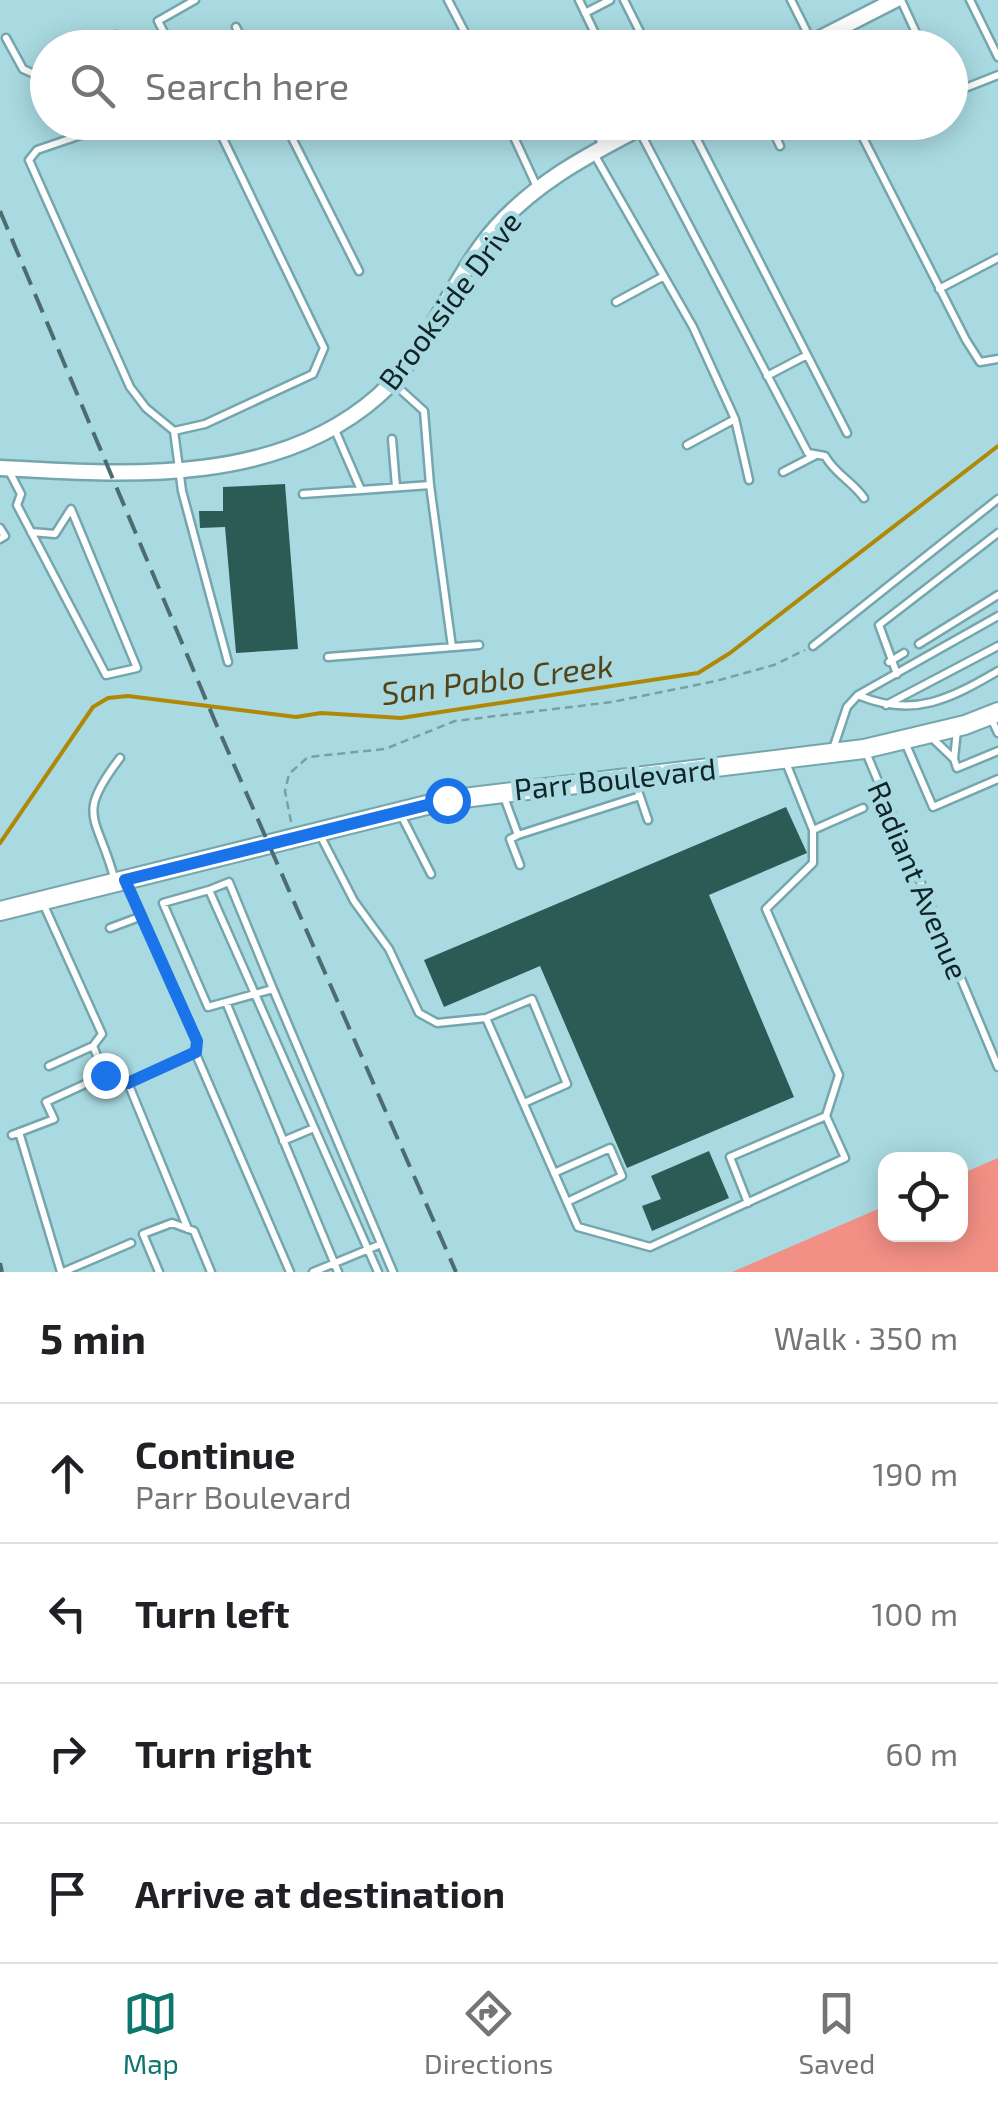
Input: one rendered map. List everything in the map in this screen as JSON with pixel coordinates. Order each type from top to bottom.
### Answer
[{"type":"street","points":[[840,30],[898,0]]},
{"type":"street","name":"Brookside Drive","points":[[4,468],[106,474],[260,459],[334,428],[392,382],[418,348],[482,245],[537,188],[616,140]]},
{"type":"street","name":"Parr Boulevard","points":[[0,910],[398,810],[502,791],[864,749],[994,714]]},
{"type":"lane","points":[[163,30],[158,20],[195,0]]},
{"type":"lane","points":[[448,0],[464,30]]},
{"type":"lane","points":[[579,0],[594,30]]},
{"type":"lane","points":[[585,12],[610,0]]},
{"type":"lane","points":[[624,0],[639,30]]},
{"type":"lane","points":[[791,0],[803,30]]},
{"type":"lane","points":[[898,0],[913,30]]},
{"type":"lane","points":[[970,0],[998,57]]},
{"type":"lane","points":[[6,38],[23,69],[30,72]]},
{"type":"lane","points":[[968,87],[998,75]]},
{"type":"lane","points":[[66,140],[37,150],[29,160],[130,387],[174,431],[177,468],[228,662]]},
{"type":"lane","points":[[174,431],[204,424],[313,374],[324,348],[224,140]]},
{"type":"lane","points":[[293,140],[359,271]]},
{"type":"lane","points":[[516,140],[537,188]]},
{"type":"lane","points":[[596,140],[735,419],[748,480]]},
{"type":"lane","points":[[649,140],[808,453],[825,456],[836,475],[854,485],[864,498]]},
{"type":"lane","points":[[697,140],[847,434]]},
{"type":"lane","points":[[777,140],[780,146]]},
{"type":"lane","points":[[863,140],[980,362],[998,360]]},
{"type":"lane","points":[[939,289],[998,258]]},
{"type":"lane","points":[[616,302],[664,276]]},
{"type":"lane","points":[[768,376],[807,355]]},
{"type":"lane","points":[[392,382],[424,411],[452,647]]},
{"type":"lane","points":[[687,445],[735,419]]},
{"type":"lane","points":[[334,428],[360,490]]},
{"type":"lane","points":[[392,439],[396,488]]},
{"type":"lane","points":[[783,472],[817,454]]},
{"type":"lane","points":[[4,468],[20,494],[17,505],[31,532],[106,675],[137,668],[71,509],[55,534],[31,532]]},
{"type":"lane","points":[[303,494],[430,485]]},
{"type":"lane","points":[[813,646],[998,499]]},
{"type":"lane","points":[[0,528],[4,536],[0,539]]},
{"type":"lane","points":[[898,674],[889,662],[879,625],[998,533]]},
{"type":"lane","points":[[919,644],[998,595]]},
{"type":"lane","points":[[832,753],[847,707],[858,695],[998,616]]},
{"type":"lane","points":[[328,656],[479,645]]},
{"type":"lane","points":[[884,706],[998,646]]},
{"type":"lane","points":[[889,662],[904,653]]},
{"type":"lane","points":[[858,695],[898,709],[954,697],[998,672]]},
{"type":"lane","points":[[994,714],[998,733]]},
{"type":"lane","points":[[954,758],[957,727]]},
{"type":"lane","points":[[928,734],[954,758],[958,768],[998,751]]},
{"type":"lane","points":[[904,740],[933,806],[998,778]]},
{"type":"lane","name":"Radiant Avenue","points":[[864,749],[998,1066]]},
{"type":"lane","points":[[120,758],[94,792],[90,808],[120,881],[142,916],[197,1041],[196,1052],[290,1272]]},
{"type":"lane","points":[[486,1018],[578,1227],[650,1247],[845,1158],[826,1116],[839,1075],[766,909],[813,863],[813,830],[785,758]]},
{"type":"lane","points":[[634,777],[637,797],[648,820]]},
{"type":"lane","points":[[502,791],[520,865]]},
{"type":"lane","points":[[514,837],[637,797]]},
{"type":"lane","points":[[813,830],[863,808]]},
{"type":"lane","points":[[398,810],[430,874]]},
{"type":"lane","points":[[318,832],[354,901],[389,949],[419,1013],[437,1022],[486,1018],[532,999],[568,1084],[524,1103]]},
{"type":"lane","points":[[273,989],[208,1007],[162,903],[229,882],[393,1272]]},
{"type":"lane","points":[[210,890],[378,1272]]},
{"type":"lane","points":[[42,900],[102,1034],[93,1046],[49,1066]]},
{"type":"lane","points":[[110,928],[142,916]]},
{"type":"lane","points":[[226,1002],[337,1268]]},
{"type":"lane","points":[[93,1046],[105,1075]]},
{"type":"lane","points":[[131,1243],[62,1272],[16,1134],[54,1120],[46,1102],[105,1075],[128,1083],[196,1052]]},
{"type":"lane","points":[[128,1083],[188,1229]]},
{"type":"lane","points":[[748,1202],[730,1158],[826,1116]]},
{"type":"lane","points":[[283,1140],[314,1128]]},
{"type":"lane","points":[[554,1172],[610,1148],[622,1176],[567,1202]]},
{"type":"lane","points":[[159,1272],[143,1234],[172,1223],[194,1232],[211,1272]]},
{"type":"lane","points":[[313,1272],[337,1268],[381,1244]]},
{"type":"path","points":[[297,838],[285,791],[288,774],[308,756],[386,749],[456,721],[612,702],[716,681],[774,665],[813,646]]},
{"type":"shaded area","points":[[998,1158],[998,1272],[732,1272],[878,1209],[878,1242],[968,1242],[968,1171]]},
{"type":"building","points":[[285,484],[298,649],[236,653],[225,527],[200,528],[199,511],[223,511],[223,487]]},
{"type":"building","points":[[786,807],[807,853],[709,895],[794,1097],[627,1168],[540,966],[444,1007],[424,960]]},
{"type":"building","points":[[709,1151],[729,1198],[652,1231],[642,1206],[661,1199],[651,1176]]},
{"type":"waterway","name":"San Pablo Creek","points":[[0,843],[93,707],[108,698],[128,696],[296,717],[321,713],[401,718],[698,673],[730,653],[998,446]]},
{"type":"railway","points":[[0,211],[217,726],[456,1272]]},
{"type":"railway","points":[[0,1263],[2,1272]]},
{"type":"route","points":[[105,1075],[128,1083],[196,1052],[197,1041],[125,880],[447,800]]}]
